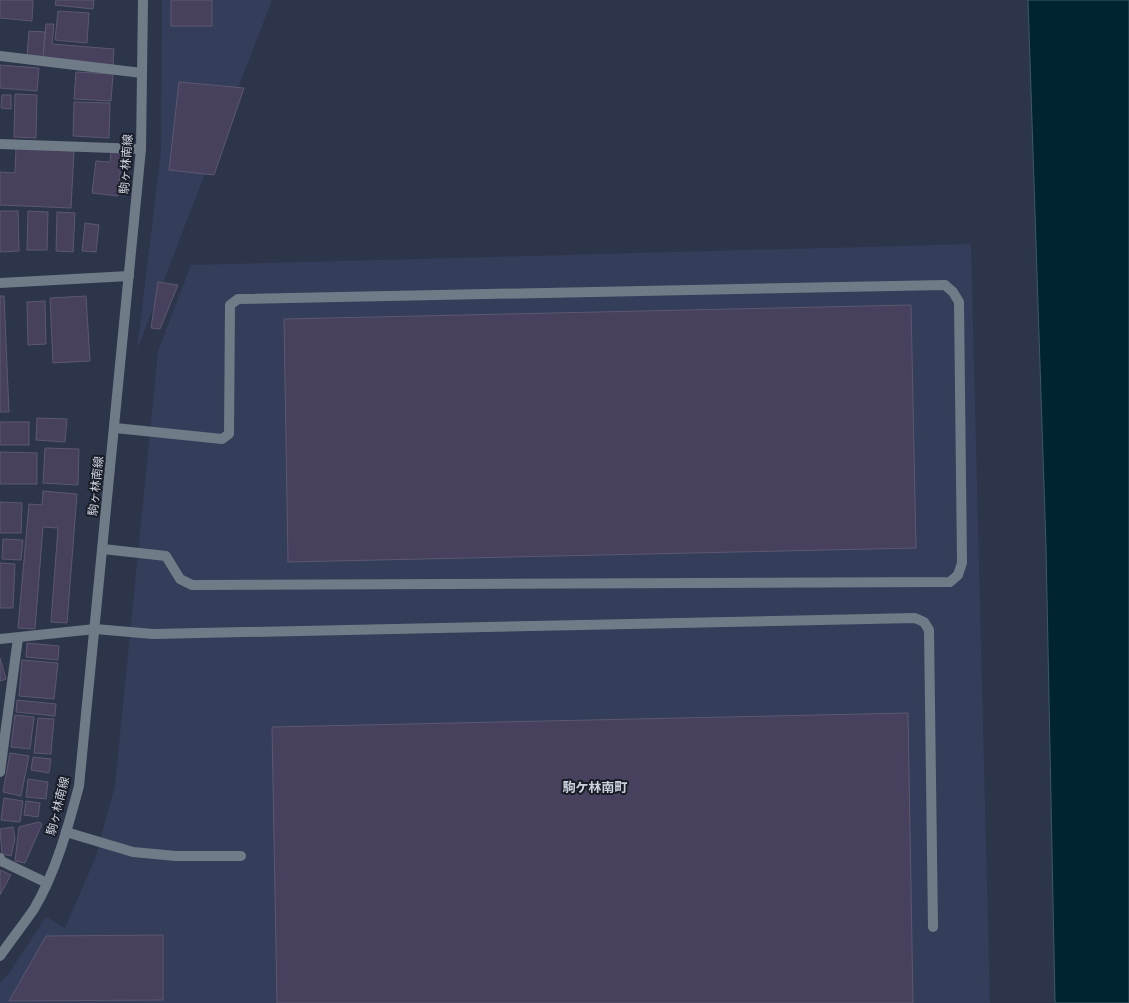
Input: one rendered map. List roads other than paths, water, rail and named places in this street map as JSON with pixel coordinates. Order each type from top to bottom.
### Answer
[{"type":"street","name":"駒ヶ林南線","points":[[0,956],[34,908],[47,882],[66,832],[79,786],[130,276],[141,148],[143,0]]},
{"type":"street","points":[[0,56],[142,73]]},
{"type":"street","points":[[0,144],[141,148]]},
{"type":"street","points":[[0,283],[130,276]]},
{"type":"street","points":[[103,549],[166,556],[180,580],[192,585],[950,582],[958,575],[962,563],[959,302],[953,292],[945,285],[238,299],[230,305],[229,434],[222,439],[115,428]]},
{"type":"street","points":[[0,639],[95,629],[153,634],[915,618],[924,622],[929,630],[933,927]]},
{"type":"street","points":[[0,772],[4,718],[18,638]]},
{"type":"street","points":[[66,832],[132,852],[176,856],[241,856]]},
{"type":"street","points":[[0,861],[47,882]]},
{"type":"district","name":"駒ケ林南町","points":[[595,787]]}]
